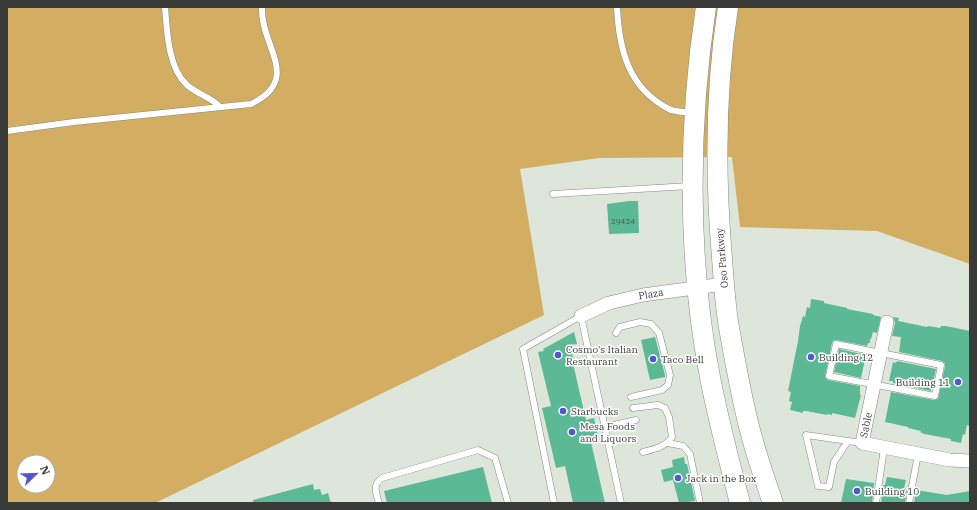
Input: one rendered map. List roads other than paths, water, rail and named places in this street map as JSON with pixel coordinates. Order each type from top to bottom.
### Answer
[{"type":"main road","points":[[706,7],[702,31],[695,113],[693,221],[697,288],[710,376],[740,503]]},
{"type":"main road","name":"Oso Parkway","points":[[728,7],[718,92],[717,151],[718,215],[724,284],[737,373],[751,433],[772,503]]},
{"type":"street","name":"Plaza","points":[[581,316],[609,303],[643,295],[724,284]]},
{"type":"street","name":"Sable","points":[[887,322],[862,443],[950,460],[970,461]]},
{"type":"lane","points":[[165,7],[168,44],[175,66],[181,78],[188,86],[214,101],[220,107]]},
{"type":"lane","points":[[7,131],[74,122],[251,104],[262,99],[271,90],[276,82],[277,70],[265,29],[262,7]]},
{"type":"lane","points":[[617,7],[618,31],[623,53],[634,77],[649,95],[670,109],[695,113]]},
{"type":"lane","points":[[553,194],[693,186]]},
{"type":"lane","points":[[554,503],[523,349],[581,316],[621,503]]},
{"type":"lane","points":[[616,334],[620,327],[640,322],[651,324],[659,333],[670,375],[668,385],[662,390],[631,397]]},
{"type":"lane","points":[[836,344],[941,365],[935,396],[874,385],[829,376],[836,344]]},
{"type":"lane","points":[[633,408],[658,405],[665,408],[669,417],[672,437],[668,443],[659,448],[643,452]]},
{"type":"lane","points":[[605,427],[636,420]]},
{"type":"lane","points":[[848,441],[834,462],[829,486],[818,486],[806,435],[848,441],[862,443]]},
{"type":"lane","points":[[668,443],[683,446],[690,454],[700,503]]},
{"type":"lane","points":[[876,503],[884,448]]},
{"type":"lane","points":[[379,503],[375,488],[378,481],[382,478],[478,450],[495,458],[508,503]]},
{"type":"lane","points":[[909,503],[918,454]]},
{"type":"place","name":"Cosmo's Italian Restaurant","points":[[558,355]]},
{"type":"place","name":"Building 12","points":[[811,357]]},
{"type":"place","name":"Taco Bell","points":[[653,359]]},
{"type":"place","name":"Building 11","points":[[958,382]]},
{"type":"place","name":"Starbucks","points":[[563,411]]},
{"type":"place","name":"Mesa Foods and Liquors","points":[[572,432]]},
{"type":"place","name":"Jack in the Box","points":[[678,478]]},
{"type":"place","name":"Building 10","points":[[857,491]]}]
